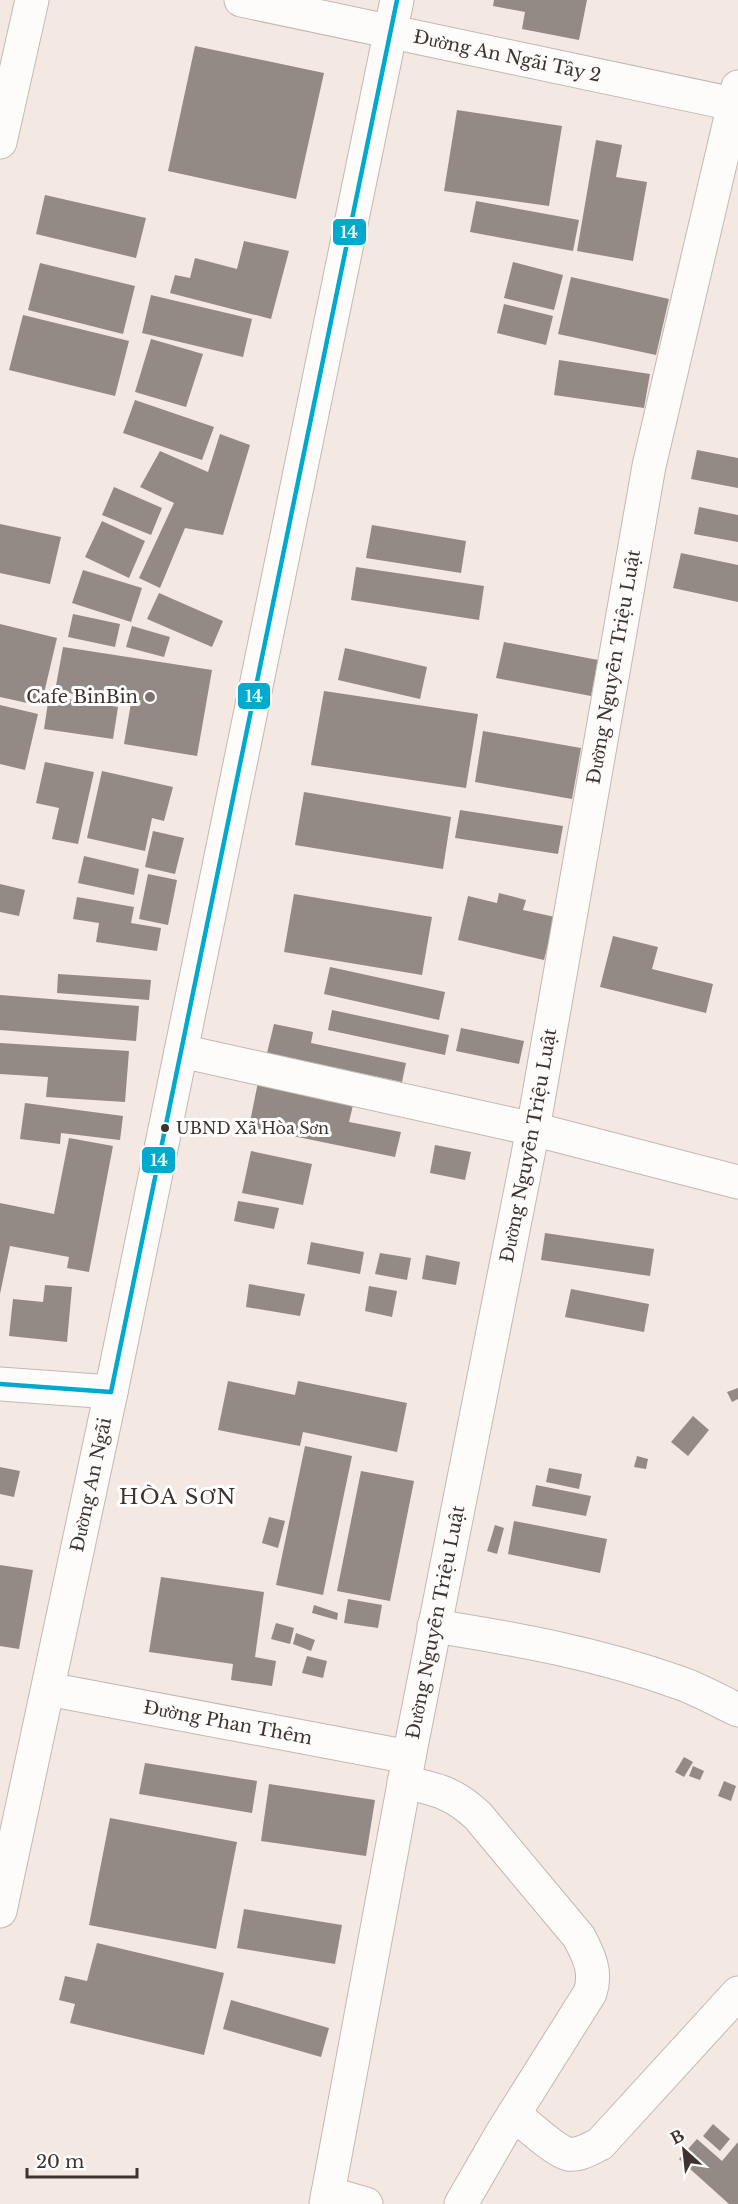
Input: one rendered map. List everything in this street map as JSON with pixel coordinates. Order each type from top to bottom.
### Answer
[{"type":"street","points":[[0,142],[32,0]]},
{"type":"street","name":"Đường An Ngãi Tây 2","points":[[241,0],[394,15],[737,99]]},
{"type":"street","name":"Đường An Ngãi","points":[[0,1911],[111,1392],[394,15]]},
{"type":"street","name":"Đường Nguyễn Triệu Luật","points":[[327,2199],[406,1769],[533,1129],[649,466],[737,99]]},
{"type":"street","points":[[181,1051],[533,1129],[738,1182]]},
{"type":"street","points":[[0,1384],[111,1392]]},
{"type":"street","points":[[434,1626],[533,1642],[609,1661],[681,1683],[738,1710]]},
{"type":"street","name":"Đường Phan Thêm","points":[[48,1689],[406,1769],[439,1790],[463,1801],[560,1912],[579,1937],[589,1956],[594,1974],[590,1993],[461,2204]]},
{"type":"street","points":[[514,2114],[568,2154],[577,2154],[600,2144],[738,1993]]},
{"type":"street","points":[[327,2199],[366,2204]]},
{"type":"building","points":[[494,0],[587,0],[579,40],[522,29],[525,12],[493,6]]},
{"type":"building","points":[[195,46],[324,73],[296,199],[168,171]]},
{"type":"building","points":[[457,110],[562,126],[549,206],[444,191]]},
{"type":"building","points":[[596,140],[622,145],[616,177],[647,182],[633,261],[577,251]]},
{"type":"building","points":[[45,195],[146,218],[136,258],[36,234]]},
{"type":"building","points":[[476,201],[579,220],[573,251],[470,232]]},
{"type":"building","points":[[244,241],[289,251],[271,319],[170,293],[175,275],[190,278],[195,258],[237,269]]},
{"type":"building","points":[[513,262],[563,275],[554,310],[504,298]]},
{"type":"building","points":[[40,263],[135,286],[123,334],[28,310]]},
{"type":"building","points":[[571,277],[669,299],[656,355],[558,334]]},
{"type":"building","points":[[151,295],[252,319],[243,357],[142,333]]},
{"type":"building","points":[[504,304],[553,316],[546,345],[497,333]]},
{"type":"building","points":[[23,315],[129,341],[115,396],[9,370]]},
{"type":"building","points":[[151,339],[203,354],[186,407],[135,392]]},
{"type":"building","points":[[559,360],[650,374],[644,408],[554,395]]},
{"type":"building","points":[[135,400],[214,427],[202,460],[123,433]]},
{"type":"building","points":[[220,434],[250,445],[223,535],[185,528],[160,588],[139,578],[174,503],[140,487],[160,451],[208,472]]},
{"type":"building","points":[[697,450],[738,458],[738,488],[691,479]]},
{"type":"building","points":[[114,487],[162,508],[151,535],[102,515]]},
{"type":"building","points":[[699,507],[738,515],[738,542],[694,534]]},
{"type":"building","points":[[102,521],[145,541],[129,578],[85,557]]},
{"type":"building","points":[[0,524],[61,537],[50,584],[0,573]]},
{"type":"building","points":[[372,525],[466,541],[461,573],[366,558]]},
{"type":"building","points":[[681,553],[738,565],[738,602],[673,588]]},
{"type":"building","points":[[356,567],[484,586],[479,620],[351,600]]},
{"type":"building","points":[[83,570],[142,588],[131,622],[72,603]]},
{"type":"building","points":[[159,593],[223,621],[212,647],[147,619]]},
{"type":"building","points":[[73,614],[120,624],[115,647],[68,637]]},
{"type":"building","points":[[0,624],[57,638],[41,706],[0,697]]},
{"type":"building","points":[[132,626],[170,637],[164,657],[126,647]]},
{"type":"building","points":[[504,642],[598,660],[591,696],[496,678]]},
{"type":"building","name":"Cafe BinBin","points":[[63,647],[212,670],[197,756],[124,744],[131,703],[55,691]]},
{"type":"building","points":[[345,648],[427,667],[420,699],[338,680]]},
{"type":"building","points":[[324,691],[478,714],[466,788],[311,765]]},
{"type":"building","points":[[49,696],[118,707],[113,739],[44,729]]},
{"type":"building","points":[[0,705],[38,714],[25,770],[0,764]]},
{"type":"building","points":[[483,731],[581,748],[572,799],[475,782]]},
{"type":"building","points":[[45,762],[94,772],[78,844],[52,839],[59,808],[36,803]]},
{"type":"building","points":[[102,771],[173,787],[164,821],[152,818],[145,851],[87,838]]},
{"type":"building","points":[[304,792],[451,817],[443,869],[295,845]]},
{"type":"building","points":[[460,810],[563,826],[558,854],[455,838]]},
{"type":"building","points":[[153,831],[184,838],[175,874],[145,867]]},
{"type":"building","points":[[84,856],[139,869],[134,895],[78,883]]},
{"type":"building","points":[[148,874],[177,880],[168,925],[139,919]]},
{"type":"building","points":[[0,884],[25,890],[19,916],[0,912]]},
{"type":"building","points":[[499,893],[526,900],[523,910],[555,917],[544,960],[458,940],[468,896],[497,903]]},
{"type":"building","points":[[294,894],[432,917],[422,975],[284,952]]},
{"type":"building","points":[[77,897],[134,907],[131,923],[161,928],[157,951],[96,942],[99,923],[73,919]]},
{"type":"building","points":[[613,936],[658,947],[652,969],[713,984],[706,1013],[600,987]]},
{"type":"building","points":[[330,967],[445,992],[439,1020],[324,994]]},
{"type":"building","points":[[58,974],[151,980],[149,1000],[57,993]]},
{"type":"building","points":[[0,995],[139,1006],[136,1041],[0,1030]]},
{"type":"building","points":[[332,1010],[449,1035],[445,1055],[328,1030]]},
{"type":"building","points":[[274,1024],[313,1032],[311,1043],[406,1063],[402,1082],[267,1053]]},
{"type":"building","points":[[461,1028],[524,1041],[519,1064],[456,1051]]},
{"type":"building","points":[[0,1043],[129,1051],[125,1102],[46,1097],[48,1077],[0,1074]]},
{"type":"building","points":[[258,1082],[354,1101],[349,1122],[401,1132],[395,1157],[249,1127]]},
{"type":"building","points":[[25,1103],[123,1116],[120,1140],[61,1133],[60,1144],[20,1139]]},
{"type":"building","points":[[69,1138],[113,1146],[89,1272],[67,1268],[69,1257],[10,1246],[0,1294],[0,1203],[54,1214]]},
{"type":"building","points":[[435,1145],[471,1152],[465,1180],[430,1173]]},
{"type":"building","points":[[251,1151],[312,1164],[303,1205],[242,1193]]},
{"type":"building","points":[[238,1201],[279,1208],[274,1229],[234,1221]]},
{"type":"building","points":[[545,1233],[654,1249],[650,1276],[541,1260]]},
{"type":"building","points":[[311,1242],[364,1252],[360,1274],[307,1264]]},
{"type":"building","points":[[380,1253],[411,1258],[407,1280],[375,1274]]},
{"type":"building","points":[[426,1255],[460,1262],[456,1285],[422,1279]]},
{"type":"building","points":[[249,1284],[305,1294],[300,1316],[246,1307]]},
{"type":"building","points":[[45,1285],[72,1287],[67,1342],[9,1336],[13,1299],[43,1302]]},
{"type":"building","points":[[369,1286],[397,1291],[392,1317],[365,1311]]},
{"type":"building","points":[[571,1289],[649,1304],[644,1332],[565,1317]]},
{"type":"building","points":[[228,1381],[295,1395],[298,1381],[407,1403],[397,1452],[303,1432],[300,1446],[218,1430]]},
{"type":"building","points":[[738,1388],[738,1399],[732,1402],[727,1392]]},
{"type":"building","points":[[693,1416],[709,1430],[688,1456],[671,1442]]},
{"type":"building","points":[[305,1446],[352,1456],[323,1595],[276,1585]]},
{"type":"building","points":[[637,1456],[648,1459],[646,1469],[634,1467]]},
{"type":"building","points":[[0,1467],[20,1471],[14,1497],[0,1494]]},
{"type":"building","points":[[549,1468],[582,1474],[579,1489],[546,1482]]},
{"type":"building","points":[[361,1471],[414,1481],[390,1601],[337,1591]]},
{"type":"building","points":[[536,1485],[591,1496],[586,1516],[532,1506]]},
{"type":"building","points":[[269,1517],[285,1521],[278,1548],[262,1543]]},
{"type":"building","points":[[514,1521],[607,1539],[600,1573],[508,1554]]},
{"type":"building","points":[[495,1525],[504,1528],[497,1554],[487,1551]]},
{"type":"building","points":[[0,1565],[33,1570],[19,1649],[0,1646]]},
{"type":"building","points":[[161,1577],[264,1592],[255,1657],[276,1661],[272,1686],[231,1680],[233,1664],[149,1652]]},
{"type":"building","points":[[348,1599],[382,1605],[378,1628],[344,1623]]},
{"type":"building","points":[[314,1605],[338,1613],[337,1620],[312,1613]]},
{"type":"building","points":[[276,1623],[294,1628],[290,1644],[271,1639]]},
{"type":"building","points":[[296,1633],[315,1640],[311,1651],[293,1644]]},
{"type":"building","points":[[307,1656],[327,1661],[323,1678],[302,1673]]},
{"type":"building","points":[[684,1757],[693,1762],[684,1777],[675,1772]]},
{"type":"building","points":[[145,1763],[257,1781],[252,1813],[139,1794]]},
{"type":"building","points":[[693,1766],[704,1771],[700,1780],[689,1776]]},
{"type":"building","points":[[724,1781],[736,1786],[731,1801],[718,1796]]},
{"type":"building","points":[[269,1784],[375,1800],[366,1856],[261,1841]]},
{"type":"building","points":[[110,1818],[237,1842],[216,1949],[89,1925]]},
{"type":"building","points":[[244,1909],[342,1925],[335,1964],[237,1948]]},
{"type":"building","points":[[97,1943],[224,1973],[204,2055],[70,2023],[75,2004],[59,2000],[65,1976],[87,1981]]},
{"type":"building","points":[[231,2000],[329,2028],[321,2057],[223,2029]]},
{"type":"building","points":[[713,2124],[730,2139],[720,2151],[703,2136]]},
{"type":"building","points":[[697,2139],[722,2161],[738,2142],[738,2204],[729,2204],[679,2159]]},
{"type":"transit line","name":"14","points":[[111,1392],[397,0]]},
{"type":"transit line","name":"14","points":[[0,1384],[111,1392]]},
{"type":"place","name":"Cafe BinBin","points":[[150,697]]},
{"type":"place","name":"UBND Xã Hòa Sơn","points":[[165,1128]]},
{"type":"district","name":"HÒA SƠN","points":[[178,1497]]}]
